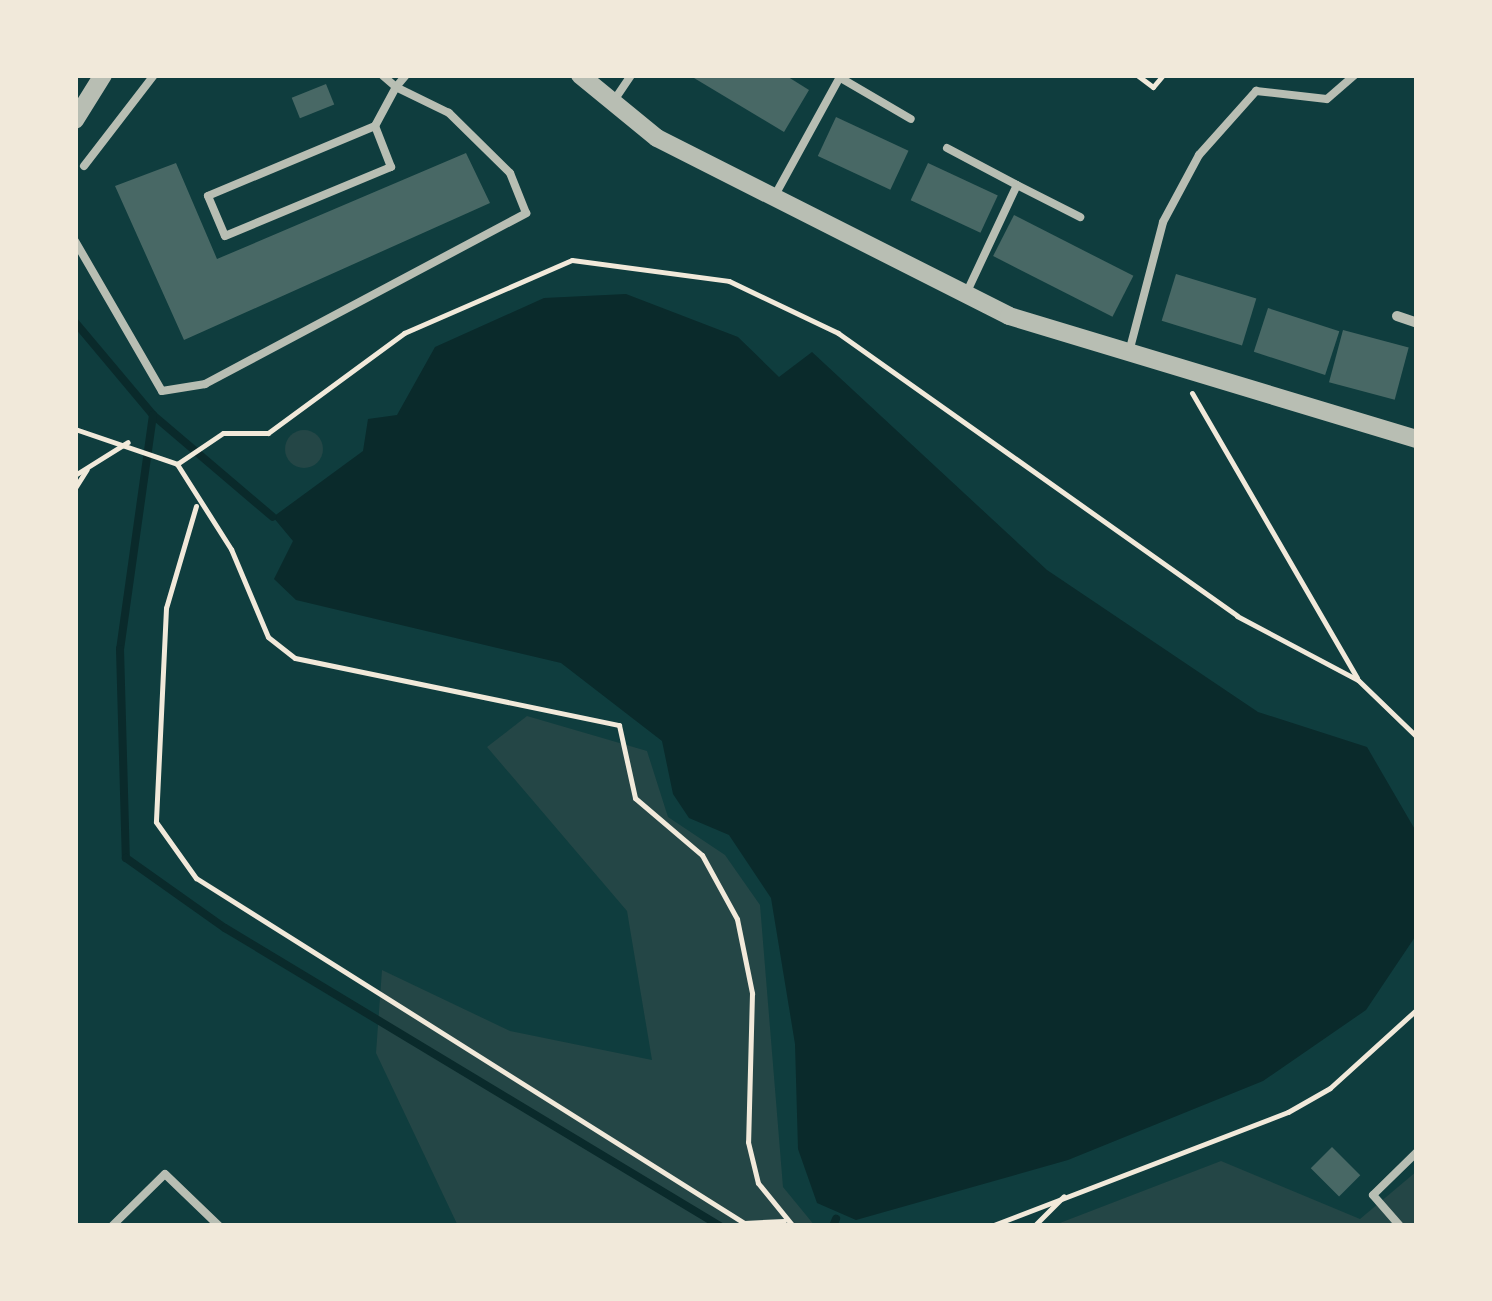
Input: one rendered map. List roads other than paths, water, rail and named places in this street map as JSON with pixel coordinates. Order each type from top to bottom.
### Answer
[{"type":"street","points":[[75,120],[103,75]]},
{"type":"street","points":[[580,75],[657,138],[966,294],[1129,352],[1417,439]]},
{"type":"street","points":[[1397,316],[1417,323]]},
{"type":"lane","points":[[84,166],[154,75]]},
{"type":"lane","points":[[75,241],[162,391],[205,384],[526,213],[510,173],[449,113],[396,87],[382,75]]},
{"type":"lane","points":[[375,126],[392,168],[225,236],[208,196],[375,126],[406,75]]},
{"type":"lane","points":[[613,102],[631,75]]},
{"type":"lane","points":[[1129,352],[1163,222],[1198,154],[1256,91],[1327,98],[1355,75]]},
{"type":"lane","points":[[774,197],[837,76],[912,119]]},
{"type":"lane","points":[[947,148],[1080,217]]},
{"type":"lane","points":[[966,294],[1016,185]]},
{"type":"lane","points":[[1400,1226],[1374,1195],[1417,1152]]},
{"type":"lane","points":[[112,1226],[166,1174],[218,1226]]},
{"type":"waterway","points":[[75,322],[153,415],[273,517]]},
{"type":"waterway","points":[[153,415],[120,649],[126,858],[225,928],[720,1226]]},
{"type":"waterway","points":[[833,1226],[836,1219]]}]
